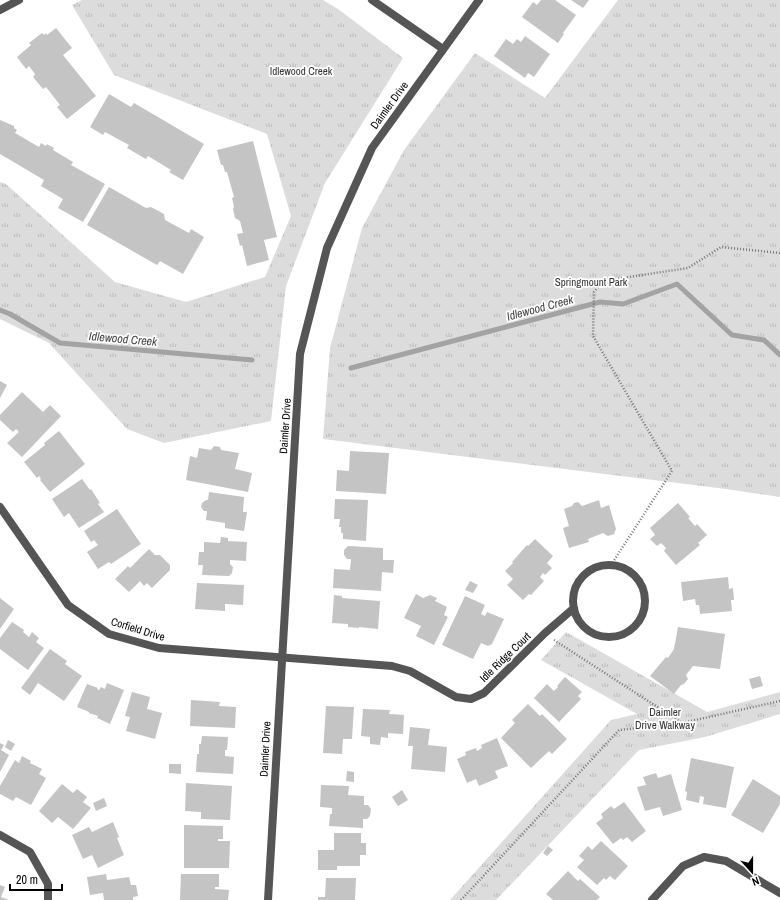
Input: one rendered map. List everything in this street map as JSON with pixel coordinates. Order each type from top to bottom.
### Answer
[{"type":"street","points":[[0,10],[19,0]]},
{"type":"street","points":[[372,0],[443,49]]},
{"type":"street","name":"Daimler Drive","points":[[268,900],[300,354],[327,248],[372,148],[479,0]]},
{"type":"street","name":"Corfield Drive","points":[[0,507],[68,605],[109,634],[159,648],[281,658]]},
{"type":"street","points":[[611,565],[624,568],[634,575],[643,587],[645,599],[643,613],[637,624],[622,634],[610,637],[598,635],[587,629],[579,620],[574,608],[573,602],[575,589],[581,578],[599,566],[611,565]]},
{"type":"street","name":"Idle Ridge Court","points":[[281,658],[392,666],[410,671],[456,697],[471,699],[484,693],[545,633],[574,608]]},
{"type":"street","points":[[0,835],[30,852],[48,884],[48,900]]},
{"type":"street","points":[[652,900],[683,866],[704,857],[726,861],[780,893]]},
{"type":"path","points":[[611,565],[672,471],[593,336],[594,292],[603,281],[688,268],[721,247],[780,253]]},
{"type":"path","points":[[545,633],[559,645],[682,724]]},
{"type":"path","points":[[461,900],[619,730],[682,724],[780,701]]},
{"type":"green space","name":"Idlewood Creek","points":[[82,0],[323,0],[338,9],[403,58],[325,183],[286,286],[271,421],[164,443],[127,429],[49,343],[0,319],[0,182],[6,184],[115,282],[186,302],[265,277],[291,216],[267,134],[114,75],[72,5]]},
{"type":"green space","name":"Springmount Park","points":[[618,0],[780,0],[780,497],[323,439],[330,348],[362,228],[404,150],[475,53],[545,98]]},
{"type":"green space","name":"Daimler Drive Walkway","points":[[566,632],[707,712],[780,692],[780,714],[705,737],[639,750],[496,900],[450,900],[611,720],[637,714],[541,660]]},
{"type":"building","points":[[541,0],[555,0],[576,15],[563,33],[564,34],[558,43],[522,17],[533,2],[537,5]]},
{"type":"building","points":[[571,0],[589,0],[583,8]]},
{"type":"building","points":[[56,28],[72,48],[63,55],[96,96],[67,119],[57,107],[60,105],[46,87],[43,89],[33,77],[35,74],[29,66],[26,69],[17,57],[31,45],[29,43],[42,33],[44,35],[46,33],[47,35]]},
{"type":"building","points":[[525,36],[550,54],[534,77],[528,73],[525,78],[494,56],[506,39],[513,44],[517,39],[521,42]]},
{"type":"building","points":[[109,94],[131,107],[134,103],[204,144],[183,180],[169,172],[171,170],[148,156],[146,159],[127,148],[129,145],[105,132],[103,135],[90,127]]},
{"type":"building","points":[[0,120],[14,126],[17,130],[15,133],[39,147],[41,143],[46,146],[47,144],[54,148],[53,150],[73,162],[71,165],[105,184],[83,222],[58,208],[63,199],[41,186],[44,180],[0,154]]},
{"type":"building","points":[[253,141],[277,237],[264,240],[269,260],[247,266],[242,245],[240,246],[237,234],[243,233],[240,221],[235,218],[232,198],[234,197],[227,172],[225,172],[223,165],[221,165],[217,150]]},
{"type":"building","points":[[109,187],[146,208],[151,207],[164,214],[165,220],[189,233],[191,229],[204,237],[183,274],[160,261],[157,265],[87,225]]},
{"type":"building","points":[[0,381],[7,385],[0,398]]},
{"type":"building","points":[[22,392],[43,412],[50,405],[61,416],[22,457],[7,443],[19,432],[16,429],[13,432],[0,420],[0,415]]},
{"type":"building","points":[[59,431],[85,464],[50,492],[40,480],[41,479],[39,476],[37,478],[24,462]]},
{"type":"building","points":[[214,446],[220,447],[221,450],[239,453],[235,469],[252,473],[248,492],[186,480],[190,456],[197,458],[199,448],[211,450]]},
{"type":"building","points":[[350,451],[389,453],[386,494],[336,491],[337,470],[349,471]]},
{"type":"building","points":[[82,479],[90,490],[91,489],[100,503],[98,504],[104,512],[79,528],[69,513],[64,517],[52,499]]},
{"type":"building","points":[[209,492],[244,497],[243,512],[247,512],[244,531],[225,528],[225,523],[206,520],[207,511],[204,511],[201,507],[202,503],[208,500]]},
{"type":"building","points":[[335,499],[368,500],[366,541],[343,539],[341,527],[339,527],[340,519],[334,519]]},
{"type":"building","points":[[599,500],[601,508],[609,505],[616,529],[614,534],[608,536],[603,533],[588,539],[589,542],[569,548],[563,528],[569,526],[564,509],[572,506],[574,503],[578,502],[582,506]]},
{"type":"building","points":[[678,503],[690,517],[688,518],[695,526],[697,524],[707,535],[698,543],[700,545],[676,565],[664,551],[666,548],[661,543],[657,546],[650,539],[655,535],[650,528]]},
{"type":"building","points":[[117,509],[141,544],[111,564],[109,562],[98,569],[87,552],[98,545],[94,540],[91,542],[84,531]]},
{"type":"building","points":[[221,537],[228,538],[228,541],[247,542],[246,561],[230,560],[230,564],[233,567],[232,573],[229,576],[202,575],[203,565],[198,565],[199,552],[204,552],[204,542],[220,543]]},
{"type":"building","points":[[535,539],[553,556],[547,563],[552,568],[545,575],[543,573],[540,577],[544,581],[531,595],[529,594],[523,600],[507,585],[513,579],[505,571],[527,545],[528,546]]},
{"type":"building","points":[[348,546],[383,548],[383,560],[394,560],[393,573],[382,572],[381,591],[333,588],[334,569],[350,570],[351,559],[347,559],[344,555],[344,550]]},
{"type":"building","points":[[149,549],[155,555],[160,555],[170,565],[170,570],[152,588],[147,583],[144,586],[140,581],[129,592],[115,579],[128,566],[130,568]]},
{"type":"building","points":[[728,577],[729,589],[733,588],[734,600],[731,600],[732,611],[700,614],[699,605],[696,605],[695,599],[683,601],[681,582]]},
{"type":"building","points":[[470,581],[478,585],[473,593],[465,590]]},
{"type":"building","points":[[197,583],[244,585],[243,605],[225,604],[225,611],[195,609]]},
{"type":"building","points":[[416,594],[423,598],[430,595],[437,598],[435,601],[447,607],[444,615],[448,617],[434,645],[416,636],[421,626],[404,618]]},
{"type":"building","points":[[334,595],[342,596],[342,598],[380,601],[378,629],[348,627],[348,624],[332,623]]},
{"type":"building","points":[[465,596],[485,605],[481,614],[485,616],[487,612],[504,619],[492,644],[488,646],[481,643],[473,659],[442,645]]},
{"type":"building","points":[[0,598],[14,609],[0,629]]},
{"type":"building","points":[[12,622],[24,630],[23,632],[29,637],[32,632],[39,638],[36,642],[44,648],[28,670],[0,649],[0,638]]},
{"type":"building","points":[[678,627],[725,634],[720,669],[693,666],[686,675],[688,679],[674,694],[650,676],[666,657],[668,658],[674,649]]},
{"type":"building","points":[[50,649],[67,661],[65,664],[82,676],[64,701],[38,683],[30,695],[21,688]]},
{"type":"building","points":[[760,676],[763,686],[752,689],[749,679]]},
{"type":"building","points":[[565,677],[582,692],[578,696],[581,699],[559,722],[534,698],[547,684],[554,691]]},
{"type":"building","points":[[107,683],[124,690],[110,724],[97,718],[98,716],[77,707],[87,684],[98,688],[97,689],[99,690],[101,687],[105,689]]},
{"type":"building","points":[[132,692],[150,697],[147,709],[162,713],[155,739],[126,731],[130,717],[125,716]]},
{"type":"building","points":[[191,700],[220,702],[219,706],[236,707],[235,728],[190,726]]},
{"type":"building","points":[[528,704],[540,716],[542,714],[567,739],[552,754],[549,751],[531,768],[501,738],[515,723],[512,720]]},
{"type":"building","points":[[326,706],[354,707],[352,739],[343,739],[342,754],[323,753]]},
{"type":"building","points":[[363,709],[390,710],[389,714],[404,715],[403,734],[388,733],[388,738],[381,737],[380,745],[370,744],[370,737],[361,736]]},
{"type":"building","points":[[410,727],[430,729],[428,745],[447,747],[445,772],[411,769],[413,746],[408,746]]},
{"type":"building","points":[[202,736],[228,737],[225,756],[234,757],[233,774],[196,772],[197,754],[199,754],[199,744],[201,744]]},
{"type":"building","points":[[497,738],[508,766],[495,771],[498,778],[479,786],[476,779],[467,783],[457,759],[466,755],[465,752],[476,748],[477,751],[482,748],[481,745]]},
{"type":"building","points":[[8,740],[15,744],[11,751],[5,747]]},
{"type":"building","points":[[0,743],[4,745],[1,750],[9,755],[0,772]]},
{"type":"building","points":[[22,756],[31,761],[30,763],[42,769],[39,774],[46,778],[31,805],[16,797],[13,801],[0,794],[0,786],[15,760],[19,763]]},
{"type":"building","points":[[691,758],[734,767],[726,808],[703,804],[704,797],[700,796],[699,803],[686,800],[687,792],[685,791]]},
{"type":"building","points":[[169,764],[181,764],[181,774],[169,773]]},
{"type":"building","points":[[347,771],[354,772],[354,782],[346,781]]},
{"type":"building","points":[[656,773],[658,778],[671,774],[682,810],[663,816],[660,807],[645,811],[637,787],[646,785],[643,777]]},
{"type":"building","points":[[753,779],[780,796],[780,804],[763,833],[731,815]]},
{"type":"building","points":[[186,783],[232,786],[230,820],[201,819],[201,812],[185,811]]},
{"type":"building","points":[[62,784],[73,793],[77,789],[87,797],[83,802],[91,808],[73,829],[58,817],[52,823],[39,811]]},
{"type":"building","points":[[321,785],[349,786],[348,795],[364,796],[364,805],[368,805],[371,809],[370,816],[367,819],[363,819],[363,828],[329,826],[332,808],[320,807]]},
{"type":"building","points":[[402,790],[408,800],[398,806],[392,797]]},
{"type":"building","points":[[104,798],[107,806],[96,811],[93,803]]},
{"type":"building","points":[[624,802],[646,831],[632,842],[627,837],[623,840],[621,838],[613,844],[596,823],[603,818],[601,814],[611,806],[614,809]]},
{"type":"building","points":[[113,822],[119,837],[117,838],[124,855],[98,868],[92,855],[83,859],[72,835],[89,827],[92,832]]},
{"type":"building","points":[[184,825],[223,826],[223,839],[218,839],[218,841],[230,841],[229,868],[184,868]]},
{"type":"building","points":[[334,833],[361,833],[361,843],[366,843],[366,855],[360,855],[360,866],[337,866],[337,870],[318,870],[318,850],[334,850]]},
{"type":"building","points":[[601,841],[628,866],[615,880],[610,876],[606,880],[604,878],[597,885],[577,867],[584,860],[579,856],[588,846],[592,850]]},
{"type":"building","points":[[548,846],[553,850],[547,856],[543,853]]},
{"type":"building","points":[[568,871],[578,881],[580,879],[600,897],[597,900],[553,900],[546,894]]},
{"type":"building","points":[[106,874],[107,880],[129,877],[131,885],[136,885],[138,896],[133,897],[133,900],[104,900],[103,893],[90,895],[87,877]]},
{"type":"building","points":[[181,874],[219,874],[219,887],[215,887],[215,889],[229,890],[228,900],[180,900]]},
{"type":"building","points":[[326,878],[356,878],[355,900],[318,900],[318,897],[325,897]]},
{"type":"building","points":[[0,885],[5,887],[1,897],[9,900],[0,900]]},
{"type":"waterway","name":"Idlewood Creek","points":[[351,368],[600,302],[623,304],[677,284],[732,335],[764,340],[780,355]]},
{"type":"waterway","name":"Idlewood Creek","points":[[0,310],[10,314],[60,343],[252,360]]}]
